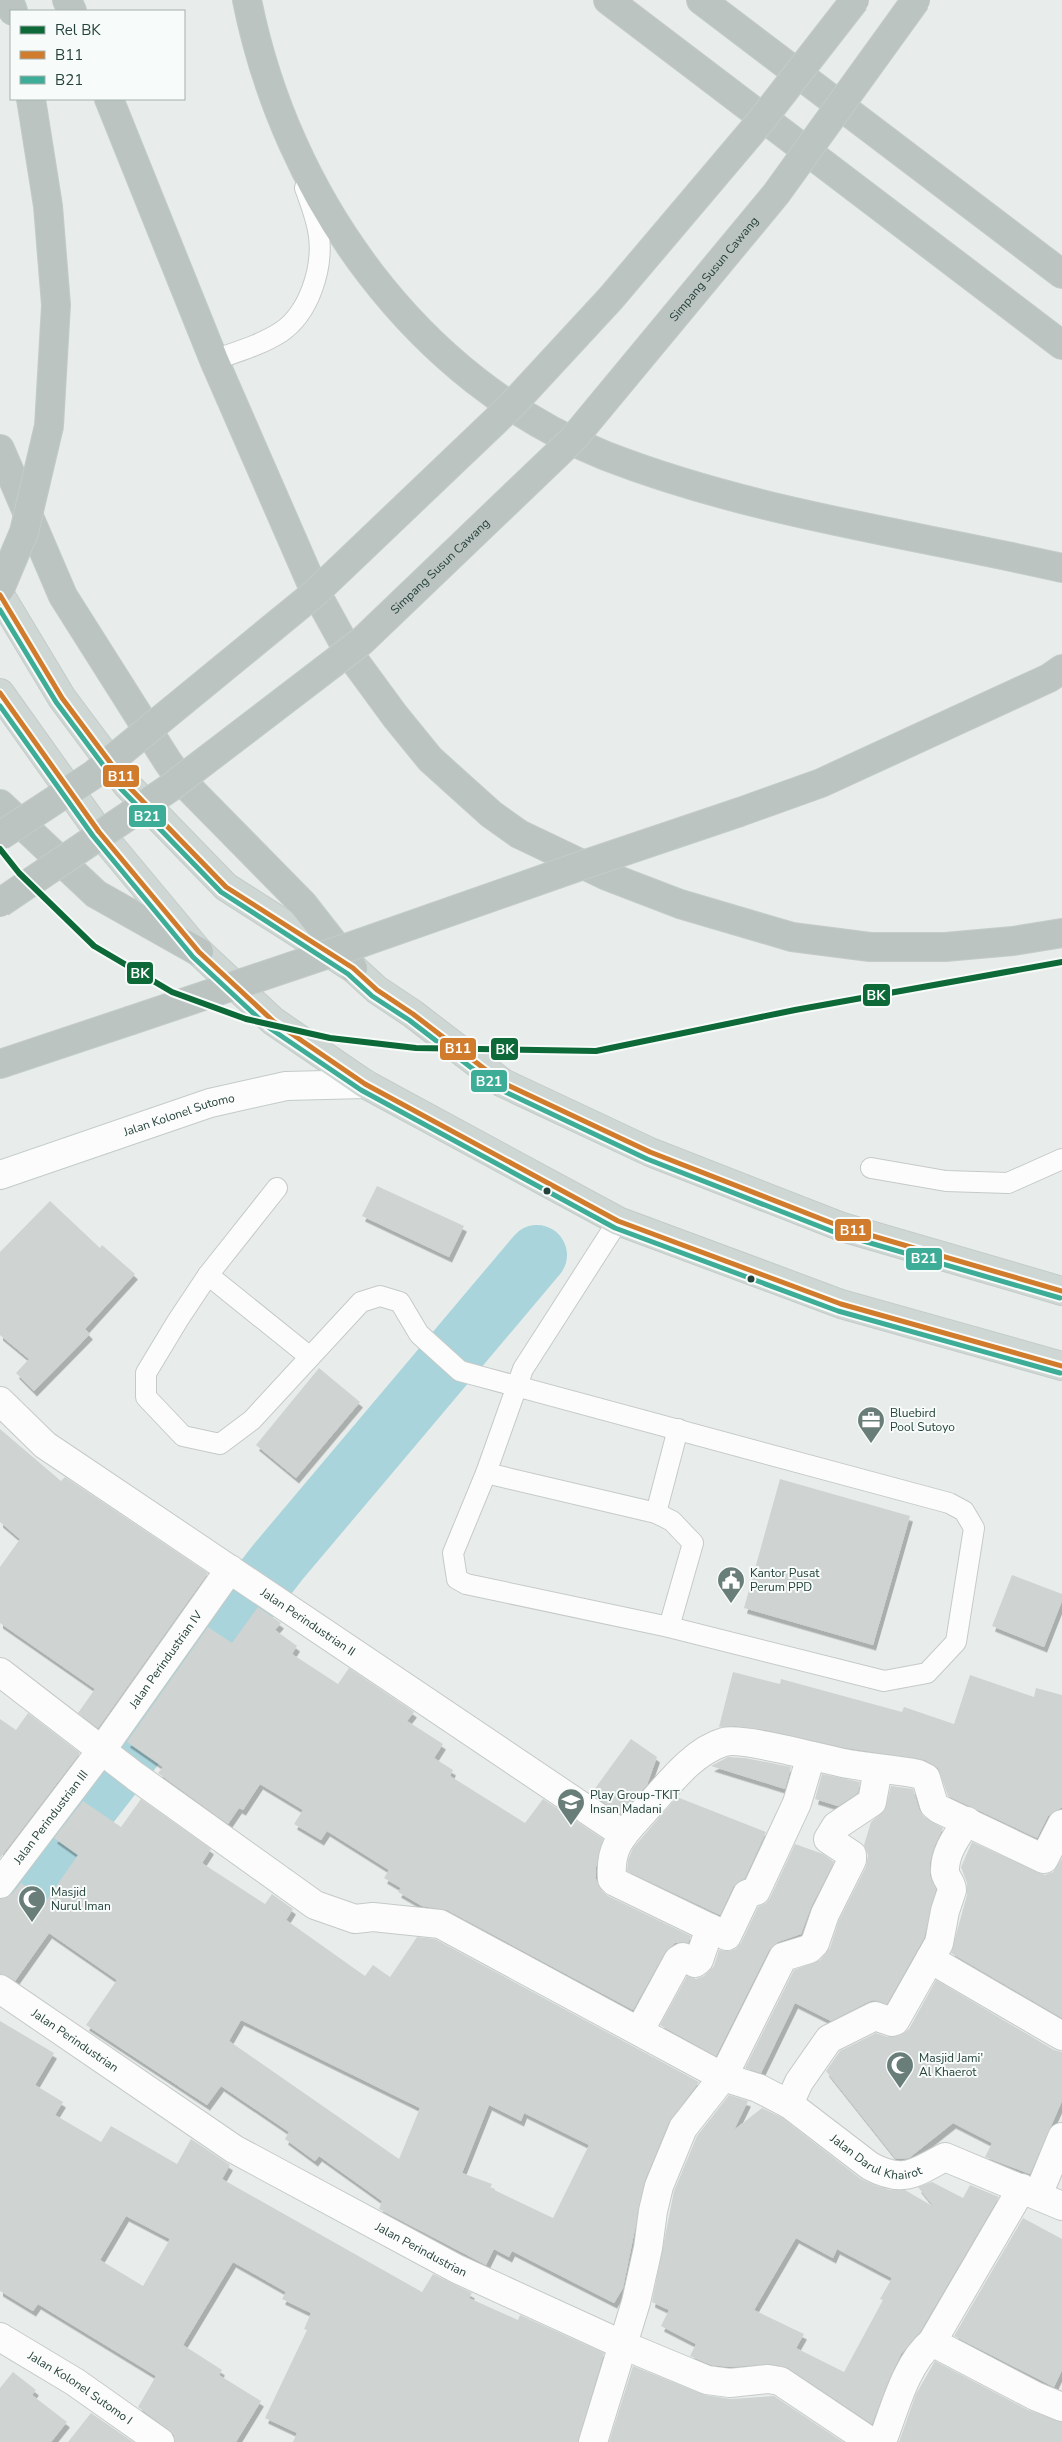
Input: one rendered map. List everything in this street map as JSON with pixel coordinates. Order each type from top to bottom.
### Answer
[{"type":"highway","points":[[246,0],[253,33],[278,113],[306,175],[323,205],[366,270],[394,302],[434,343],[470,375],[504,400],[556,432],[606,455],[727,496],[863,529],[1062,568]]},
{"type":"highway","points":[[608,0],[1062,345]]},
{"type":"highway","points":[[701,0],[1062,274]]},
{"type":"highway","points":[[0,836],[93,775],[315,593],[512,405],[611,298],[760,122],[854,0]]},
{"type":"highway","name":"Simpang Susun Cawang","points":[[0,903],[171,787],[362,641],[573,440],[776,194],[916,0]]},
{"type":"highway","points":[[0,589],[24,532],[39,476],[49,417],[56,305],[48,206],[31,100]]},
{"type":"highway","points":[[109,100],[214,360],[302,566],[352,656],[395,716],[430,759],[491,814],[518,834],[607,876],[680,904],[792,936],[870,947],[945,947],[1013,941],[1062,933]]},
{"type":"highway","points":[[0,449],[62,596],[168,762],[182,781],[302,904],[353,968]]},
{"type":"highway","points":[[0,1064],[352,946],[821,783],[1056,673]]},
{"type":"highway","points":[[0,804],[96,894],[199,952]]},
{"type":"main road","points":[[0,595],[62,698],[128,785],[226,887],[353,968],[377,990],[503,1083],[650,1152],[842,1227],[1058,1291]]},
{"type":"main road","points":[[0,693],[99,832],[199,952],[273,1021],[365,1084],[618,1221],[841,1304],[1059,1367]]},
{"type":"street","name":"Jalan Kolonel Sutomo","points":[[0,1175],[210,1103],[286,1086],[365,1084]]},
{"type":"street","name":"Jalan Perindustrian II","points":[[0,1401],[45,1445],[237,1574],[278,1604],[623,1834]]},
{"type":"street","name":"Jalan Perindustrian IV","points":[[106,1754],[237,1574]]},
{"type":"street","name":"Jalan Darul Khairot","points":[[0,1672],[135,1776],[315,1905],[355,1919],[373,1917],[440,1924],[618,2021],[640,2030],[723,2077],[758,2088],[789,2104],[870,2166],[885,2174],[904,2177],[944,2157],[1041,2196]]},
{"type":"street","points":[[811,1756],[797,1803],[756,1891],[747,1894],[727,1936],[612,1879],[610,1862],[623,1834],[657,1796],[698,1757],[725,1742],[743,1742],[878,1769],[918,1774],[926,1778],[934,1805],[1044,1859],[1062,1824]]},
{"type":"street","name":"Jalan Perindustrian III","points":[[0,1884],[106,1754]]},
{"type":"street","points":[[593,2442],[623,2345],[648,2248],[653,2211],[659,2186],[684,2128],[723,2077],[783,1957],[808,1949],[814,1943],[825,1914],[852,1859],[852,1855],[828,1840],[836,1826],[872,1802],[878,1769]]},
{"type":"street","points":[[789,2104],[799,2082],[830,2039],[874,2016],[894,2021],[939,1943],[945,1912],[952,1890],[945,1875],[945,1861],[954,1840],[968,1821]]},
{"type":"street","points":[[640,2030],[678,1960],[684,1957],[695,1963],[699,1960],[710,1928]]},
{"type":"street","points":[[930,1959],[1062,2036]]},
{"type":"street","name":"Jalan Perindustrian","points":[[0,1989],[234,2149],[457,2268],[623,2345],[707,2380],[720,2383],[768,2379],[780,2381],[871,2442]]},
{"type":"street","points":[[882,2442],[911,2368],[921,2351],[932,2342],[1041,2196],[1062,2137]]},
{"type":"street","name":"Jalan Kolonel Sutomo I","points":[[0,2337],[75,2382],[160,2442]]},
{"type":"street","points":[[932,2342],[1035,2396],[1062,2407]]},
{"type":"lane","points":[[214,360],[253,346],[282,331],[298,314],[312,290],[319,261],[319,236],[313,211],[278,113]]},
{"type":"lane","points":[[871,1168],[946,1182],[1008,1183],[1062,1159]]},
{"type":"lane","points":[[277,1188],[208,1275],[146,1373],[146,1397],[183,1436],[220,1444],[252,1420],[361,1302],[380,1296],[400,1302],[424,1339],[460,1371],[517,1386],[678,1429],[949,1503],[964,1511],[974,1528],[956,1642],[928,1673],[884,1682],[669,1627],[466,1584],[457,1579],[453,1553],[486,1473],[517,1386],[523,1369],[618,1221]]},
{"type":"lane","points":[[208,1275],[310,1357]]},
{"type":"lane","points":[[656,1513],[678,1429]]},
{"type":"lane","points":[[486,1473],[656,1513],[672,1521],[693,1543],[669,1627]]},
{"type":"building","points":[[377,1186],[464,1226],[449,1257],[362,1216]]},
{"type":"building","points":[[50,1201],[100,1248],[102,1245],[135,1274],[85,1329],[90,1334],[34,1391],[16,1373],[29,1359],[0,1335],[0,1252]]},
{"type":"building","points":[[319,1368],[360,1402],[296,1478],[256,1445]]},
{"type":"building","points":[[0,1429],[61,1481],[65,1477],[208,1573],[98,1728],[78,1713],[95,1689],[0,1623],[0,1567],[20,1539],[0,1522]]},
{"type":"building","points":[[780,1479],[910,1516],[873,1645],[744,1608]]},
{"type":"building","points":[[1012,1575],[1062,1594],[1062,1601],[1044,1647],[992,1626]]},
{"type":"building","points":[[258,1607],[281,1623],[275,1630],[297,1646],[292,1654],[338,1684],[349,1668],[414,1712],[407,1721],[443,1744],[434,1758],[453,1770],[450,1776],[525,1823],[543,1799],[603,1839],[596,1867],[596,1879],[601,1890],[608,1896],[691,1936],[688,1943],[675,1943],[665,1952],[633,2010],[447,1910],[422,1906],[398,1892],[401,1888],[384,1878],[389,1870],[327,1831],[321,1840],[294,1824],[303,1810],[260,1784],[243,1810],[239,1808],[228,1824],[158,1773],[163,1767],[127,1742],[208,1627],[232,1643]]},
{"type":"building","points":[[733,1672],[780,1684],[781,1679],[902,1712],[904,1707],[954,1724],[970,1675],[1034,1697],[1036,1688],[1062,1695],[1062,1807],[1048,1816],[1037,1838],[948,1796],[938,1768],[925,1760],[846,1748],[766,1730],[735,1726],[719,1727]]},
{"type":"building","points":[[28,1713],[80,1753],[0,1858],[0,1719],[16,1730]]},
{"type":"building","points":[[631,1739],[657,1757],[647,1785],[621,1814],[591,1794]]},
{"type":"building","points":[[728,1757],[745,1758],[791,1767],[785,1789],[711,1766]]},
{"type":"building","points":[[822,1774],[860,1782],[858,1793],[838,1806],[815,1799]]},
{"type":"building","points":[[891,1786],[913,1789],[919,1809],[924,1817],[943,1828],[930,1862],[930,1876],[936,1889],[924,1938],[887,2004],[874,2000],[831,2021],[795,2003],[761,2073],[745,2068],[794,1970],[820,1960],[830,1948],[839,1920],[866,1867],[868,1855],[864,1845],[871,1822],[885,1810]]},
{"type":"building","points":[[677,1797],[766,1832],[745,1878],[733,1887],[720,1915],[627,1871],[628,1860],[633,1848]]},
{"type":"building","points":[[141,1799],[211,1849],[202,1863],[265,1904],[272,1894],[293,1909],[286,1920],[365,1976],[373,1965],[390,1977],[417,1937],[435,1939],[699,2082],[669,2122],[645,2180],[623,2288],[614,2303],[512,2251],[509,2257],[494,2249],[486,2265],[379,2209],[382,2201],[319,2156],[315,2161],[285,2139],[289,2132],[221,2086],[207,2105],[86,2025],[117,1980],[49,1933],[15,1981],[0,1974],[0,1899],[12,1894],[21,1883],[46,1901],[78,1855],[54,1838],[83,1801],[121,1827]],"holes":[[[241,2020],[420,2108],[399,2159],[229,2041]],[[489,2105],[521,2121],[524,2113],[589,2145],[553,2218],[490,2188],[492,2184],[462,2173]]]},
{"type":"building","points":[[972,1842],[1045,1875],[1053,1872],[1062,1858],[1062,2018],[951,1953],[967,1895],[967,1883],[961,1867]]},
{"type":"building","points":[[795,1844],[823,1854],[834,1862],[811,1907],[801,1934],[778,1942],[769,1950],[716,2056],[660,2025],[687,1976],[696,1979],[704,1976],[714,1966],[719,1950],[729,1951],[736,1949],[741,1943],[758,1907],[766,1903],[770,1898]]},
{"type":"building","points":[[936,1980],[1054,2050],[1062,2052],[1062,2101],[1030,2174],[985,2157],[992,2143],[953,2123],[909,2158],[896,2159],[826,2071],[840,2051],[876,2033],[887,2037],[901,2035],[909,2029]]},
{"type":"building","points":[[0,2021],[54,2053],[35,2085],[63,2102],[55,2115],[101,2142],[111,2126],[177,2164],[191,2139],[230,2165],[222,2179],[422,2292],[433,2274],[472,2293],[469,2298],[518,2320],[520,2315],[604,2353],[578,2442],[293,2442],[297,2433],[265,2418],[307,2330],[304,2329],[311,2313],[282,2299],[286,2292],[233,2262],[183,2345],[222,2370],[219,2375],[261,2401],[236,2442],[175,2442],[174,2435],[169,2430],[138,2407],[156,2376],[38,2304],[33,2311],[0,2291]],"holes":[[[126,2216],[170,2239],[143,2286],[100,2260]]]},
{"type":"building","points":[[729,2095],[748,2101],[734,2130],[762,2108],[781,2117],[861,2179],[877,2186],[890,2190],[905,2190],[934,2207],[918,2187],[932,2182],[963,2198],[970,2185],[999,2197],[920,2332],[901,2354],[872,2424],[788,2368],[770,2364],[730,2367],[711,2365],[690,2356],[696,2344],[661,2326],[669,2310],[652,2302],[674,2191],[697,2136]],"holes":[[[796,2238],[833,2258],[837,2249],[892,2278],[880,2299],[883,2300],[844,2372],[796,2348],[804,2334],[754,2310]]]},
{"type":"building","points":[[1023,2218],[1062,2239],[1062,2370],[1054,2387],[954,2336]]},
{"type":"building","points":[[935,2361],[1028,2410],[1062,2422],[1062,2442],[899,2442],[916,2394]]},
{"type":"building","points":[[633,2366],[705,2395],[731,2399],[774,2396],[843,2442],[609,2442]]},
{"type":"building","points":[[13,2372],[36,2390],[32,2395],[67,2422],[51,2442],[0,2442],[0,2388]]},
{"type":"building","points":[[91,2413],[133,2442],[68,2442]]},
{"type":"waterway","points":[[0,1925],[36,1873],[278,1562],[537,1255]]},
{"type":"rail line","name":"BK","points":[[0,849],[19,873],[94,946],[172,992],[246,1019],[330,1038],[416,1048],[596,1051],[795,1010],[1062,962]]},
{"type":"transit line","name":"B11","points":[[0,595],[62,698],[127,785],[226,887],[353,968],[377,990],[413,1014],[503,1083],[650,1152],[842,1227],[1062,1291]]},
{"type":"transit line","name":"B21","points":[[0,610],[56,702],[121,789],[221,892],[348,974],[372,996],[409,1020],[499,1089],[647,1159],[839,1234],[1060,1298]]},
{"type":"transit line","name":"B11","points":[[0,693],[99,832],[199,952],[273,1021],[365,1084],[618,1221],[841,1304],[1062,1366]]},
{"type":"transit line","name":"B21","points":[[0,706],[93,836],[193,957],[268,1027],[361,1090],[615,1228],[838,1311],[1060,1373]]},
{"type":"place","name":"Bluebird Pool Sutoyo","points":[[871,1444]]},
{"type":"place","name":"Kantor Pusat Perum PPD","points":[[731,1604]]},
{"type":"place","name":"Play Group-TKIT Insan Madani","points":[[571,1826]]},
{"type":"place","name":"Masjid Nurul Iman","points":[[32,1923]]},
{"type":"place","name":"Masjid Jami' Al Khaerot","points":[[900,2089]]}]
